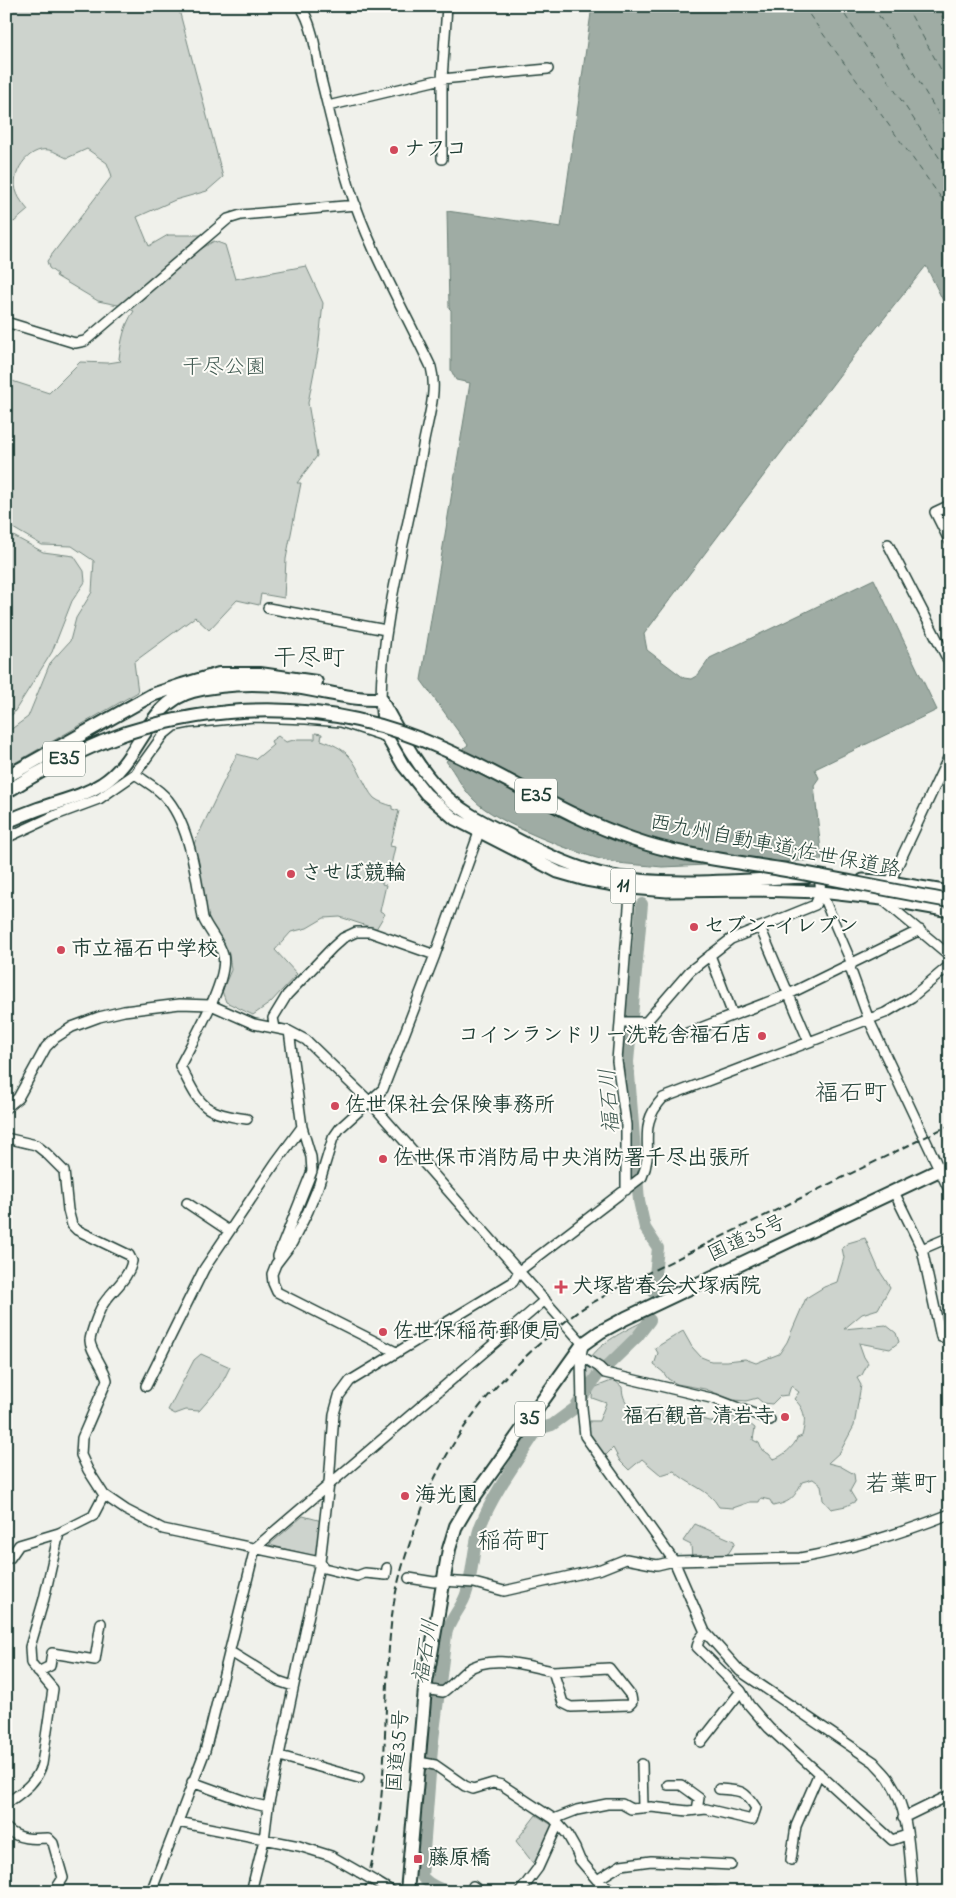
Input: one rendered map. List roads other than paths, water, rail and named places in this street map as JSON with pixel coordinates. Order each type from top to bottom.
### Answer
[{"type":"highway","points":[[6,777],[152,695],[219,674],[260,674],[298,679],[362,691],[381,699]]},
{"type":"highway","points":[[6,822],[38,809],[74,798],[102,784],[124,762],[154,718],[167,704],[190,691],[222,686],[258,685],[316,690],[362,700],[381,699]]},
{"type":"highway","name":"西九州自動車道;佐世保道路","points":[[6,792],[84,749],[168,720],[213,713],[269,710],[304,712],[338,716],[383,726],[445,749],[558,807],[632,839],[677,852],[859,883],[950,902]]},
{"type":"highway","name":"国道35号","points":[[407,1892],[427,1763],[449,1549],[456,1526],[469,1504],[582,1350],[600,1332],[626,1318],[944,1168]]},
{"type":"main road","name":"11","points":[[381,699],[386,737],[403,765],[426,794],[455,819],[481,827],[569,864],[631,883],[667,891],[753,890],[821,892],[882,899],[950,911]]},
{"type":"main road","name":"11","points":[[381,699],[410,752],[424,773],[452,802],[481,827]]},
{"type":"main road","name":"11","points":[[631,883],[819,877],[890,882],[950,892]]},
{"type":"street","points":[[300,6],[309,26],[328,106],[356,205],[372,244],[434,375],[433,392],[417,481],[386,630],[381,699]]},
{"type":"street","points":[[442,159],[442,79],[447,6]]},
{"type":"street","points":[[328,106],[442,79],[548,69]]},
{"type":"street","points":[[6,322],[75,343],[85,341],[228,219],[241,215],[356,205]]},
{"type":"street","points":[[950,505],[936,512],[950,542]]},
{"type":"street","points":[[888,544],[950,664]]},
{"type":"street","points":[[268,608],[386,630]]},
{"type":"street","points":[[6,838],[56,815],[100,799],[135,774],[163,735],[174,726],[189,722],[254,717],[306,719],[341,722],[386,737]]},
{"type":"street","points":[[890,882],[950,754]]},
{"type":"street","points":[[135,774],[167,798],[177,814],[185,836],[203,918],[224,956],[222,970],[211,1005],[180,1066],[202,1106],[215,1114],[247,1119]]},
{"type":"street","points":[[276,1264],[292,1243],[308,1211],[318,1187],[333,1138],[340,1128],[383,1089],[435,955],[481,827]]},
{"type":"street","points":[[819,877],[821,892],[852,964],[850,968],[869,1020],[944,1168],[950,1192]]},
{"type":"street","points":[[627,1190],[626,1125],[617,1062],[622,1022],[631,883]]},
{"type":"street","points":[[622,1022],[646,1022],[690,971],[731,939],[815,905],[821,892]]},
{"type":"street","points":[[882,899],[950,956]]},
{"type":"street","points":[[760,927],[809,1042]]},
{"type":"street","points":[[687,1033],[790,994],[920,930]]},
{"type":"street","points":[[275,1028],[273,1018],[288,995],[342,938],[356,932],[370,932],[435,955]]},
{"type":"street","points":[[710,955],[733,1015]]},
{"type":"street","points":[[251,1892],[264,1840],[268,1807],[320,1562],[329,1483],[334,1414],[339,1396],[350,1381],[514,1282],[519,1271],[642,1177],[646,1167],[649,1119],[656,1105],[663,1098],[885,1013],[912,997],[950,965]]},
{"type":"street","points":[[6,1108],[18,1098],[46,1047],[54,1038],[72,1027],[98,1017],[124,1011],[180,1004],[211,1005],[254,1024],[289,1030],[306,1040],[370,1102],[545,1300],[582,1350],[602,1370],[715,1399],[770,1420]]},
{"type":"street","points":[[289,1030],[302,1127],[311,1157],[312,1171],[272,1274],[273,1283],[277,1292],[396,1352]]},
{"type":"street","points":[[146,1386],[204,1270],[276,1162],[302,1127]]},
{"type":"street","points":[[6,1138],[36,1146],[46,1153],[64,1171],[68,1210],[72,1225],[86,1235],[129,1255],[132,1261],[131,1269],[102,1307],[90,1341],[91,1347],[105,1370],[107,1380],[82,1438],[82,1455],[88,1470],[104,1495],[126,1510],[163,1529],[320,1562],[324,1568],[357,1576],[365,1573],[386,1575],[387,1568]]},
{"type":"street","points":[[894,1192],[922,1248],[941,1337]]},
{"type":"street","points":[[188,1203],[229,1231]]},
{"type":"street","points":[[922,1248],[950,1237]]},
{"type":"street","points":[[151,1892],[205,1751],[255,1548],[545,1300]]},
{"type":"street","points":[[582,1350],[582,1407],[585,1436],[674,1561],[705,1632],[740,1671],[874,1762],[889,1779],[898,1797],[907,1835],[913,1892]]},
{"type":"street","points":[[6,1560],[10,1558],[19,1545],[59,1533],[92,1516],[104,1495]]},
{"type":"street","points":[[409,1578],[434,1582],[474,1583],[504,1591],[601,1569],[626,1559],[657,1565],[674,1561],[800,1558],[918,1527],[950,1514]]},
{"type":"street","points":[[6,1804],[29,1788],[39,1774],[42,1764],[53,1689],[31,1663],[30,1647],[44,1599],[59,1533]]},
{"type":"street","points":[[38,1672],[50,1666],[52,1653],[95,1660],[101,1623]]},
{"type":"street","points":[[705,1632],[699,1640],[697,1647],[741,1691],[749,1705],[769,1728],[892,1840],[907,1835]]},
{"type":"street","points":[[229,1651],[278,1681],[293,1686]]},
{"type":"street","points":[[434,1690],[484,1662],[504,1662],[553,1671],[609,1668],[631,1696],[632,1702],[623,1706],[567,1706],[563,1703],[553,1671]]},
{"type":"street","points":[[701,1742],[741,1691]]},
{"type":"street","points":[[280,1756],[359,1778]]},
{"type":"street","points":[[427,1763],[473,1789],[493,1782],[502,1786],[556,1822],[575,1848],[580,1860],[598,1880],[615,1892]]},
{"type":"street","points":[[642,1764],[643,1808]]},
{"type":"street","points":[[791,1860],[796,1826],[818,1773]]},
{"type":"street","points":[[192,1782],[250,1804],[268,1807]]},
{"type":"street","points":[[668,1785],[682,1785],[699,1798],[697,1810]]},
{"type":"street","points":[[520,1892],[538,1868],[556,1822],[577,1810],[607,1804],[622,1804],[631,1809],[651,1807],[675,1810],[706,1809],[752,1820],[756,1808],[747,1795],[742,1791],[719,1789]]},
{"type":"street","points":[[903,1818],[950,1795]]},
{"type":"street","points":[[178,1822],[299,1846],[331,1856],[393,1892]]},
{"type":"street","points":[[6,1828],[11,1833],[28,1839],[48,1838],[53,1843],[63,1878],[54,1892]]},
{"type":"street","points":[[598,1880],[621,1864],[651,1860],[731,1865]]},
{"type":"street","points":[[473,1886],[482,1892]]},
{"type":"waterway","name":"福石川","points":[[642,904],[628,1062],[639,1201],[645,1228],[658,1248],[653,1292]]},
{"type":"waterway","name":"福石川","points":[[452,1892],[436,1887],[422,1877],[432,1748],[446,1635],[450,1623],[467,1591],[480,1527],[499,1489],[538,1429],[552,1425],[575,1408],[597,1376],[637,1337],[650,1320]]},
{"type":"railway","points":[[364,1892],[372,1860],[382,1794],[388,1658],[392,1612],[397,1587],[407,1550],[432,1484],[453,1445],[477,1409],[521,1361],[580,1310],[619,1287],[950,1125]]},
{"type":"place","name":"ナフコ","points":[[394,150]]},
{"type":"place","name":"させぼ競輪","points":[[291,874]]},
{"type":"place","name":"セブン-イレブン","points":[[694,927]]},
{"type":"place","name":"市立福石中学校","points":[[61,950]]},
{"type":"place","name":"コインランドリー洗乾舎福石店","points":[[762,1036]]},
{"type":"place","name":"佐世保社会保険事務所","points":[[335,1106]]},
{"type":"place","name":"佐世保市消防局中央消防署千尽出張所","points":[[383,1159]]},
{"type":"place","name":"犬塚皆春会犬塚病院","points":[[561,1287]]},
{"type":"place","name":"佐世保稲荷郵便局","points":[[383,1332]]},
{"type":"place","name":"福石観音 清岩寺","points":[[785,1417]]},
{"type":"place","name":"海光園","points":[[405,1496]]},
{"type":"place","name":"藤原橋","points":[[418,1859]]},
{"type":"district","name":"干尽町","points":[[309,659]]},
{"type":"district","name":"福石町","points":[[851,1094]]},
{"type":"district","name":"若葉町","points":[[901,1485]]},
{"type":"district","name":"稲荷町","points":[[513,1542]]},
{"type":"park label","name":"干尽公園","points":[[224,368]]}]
